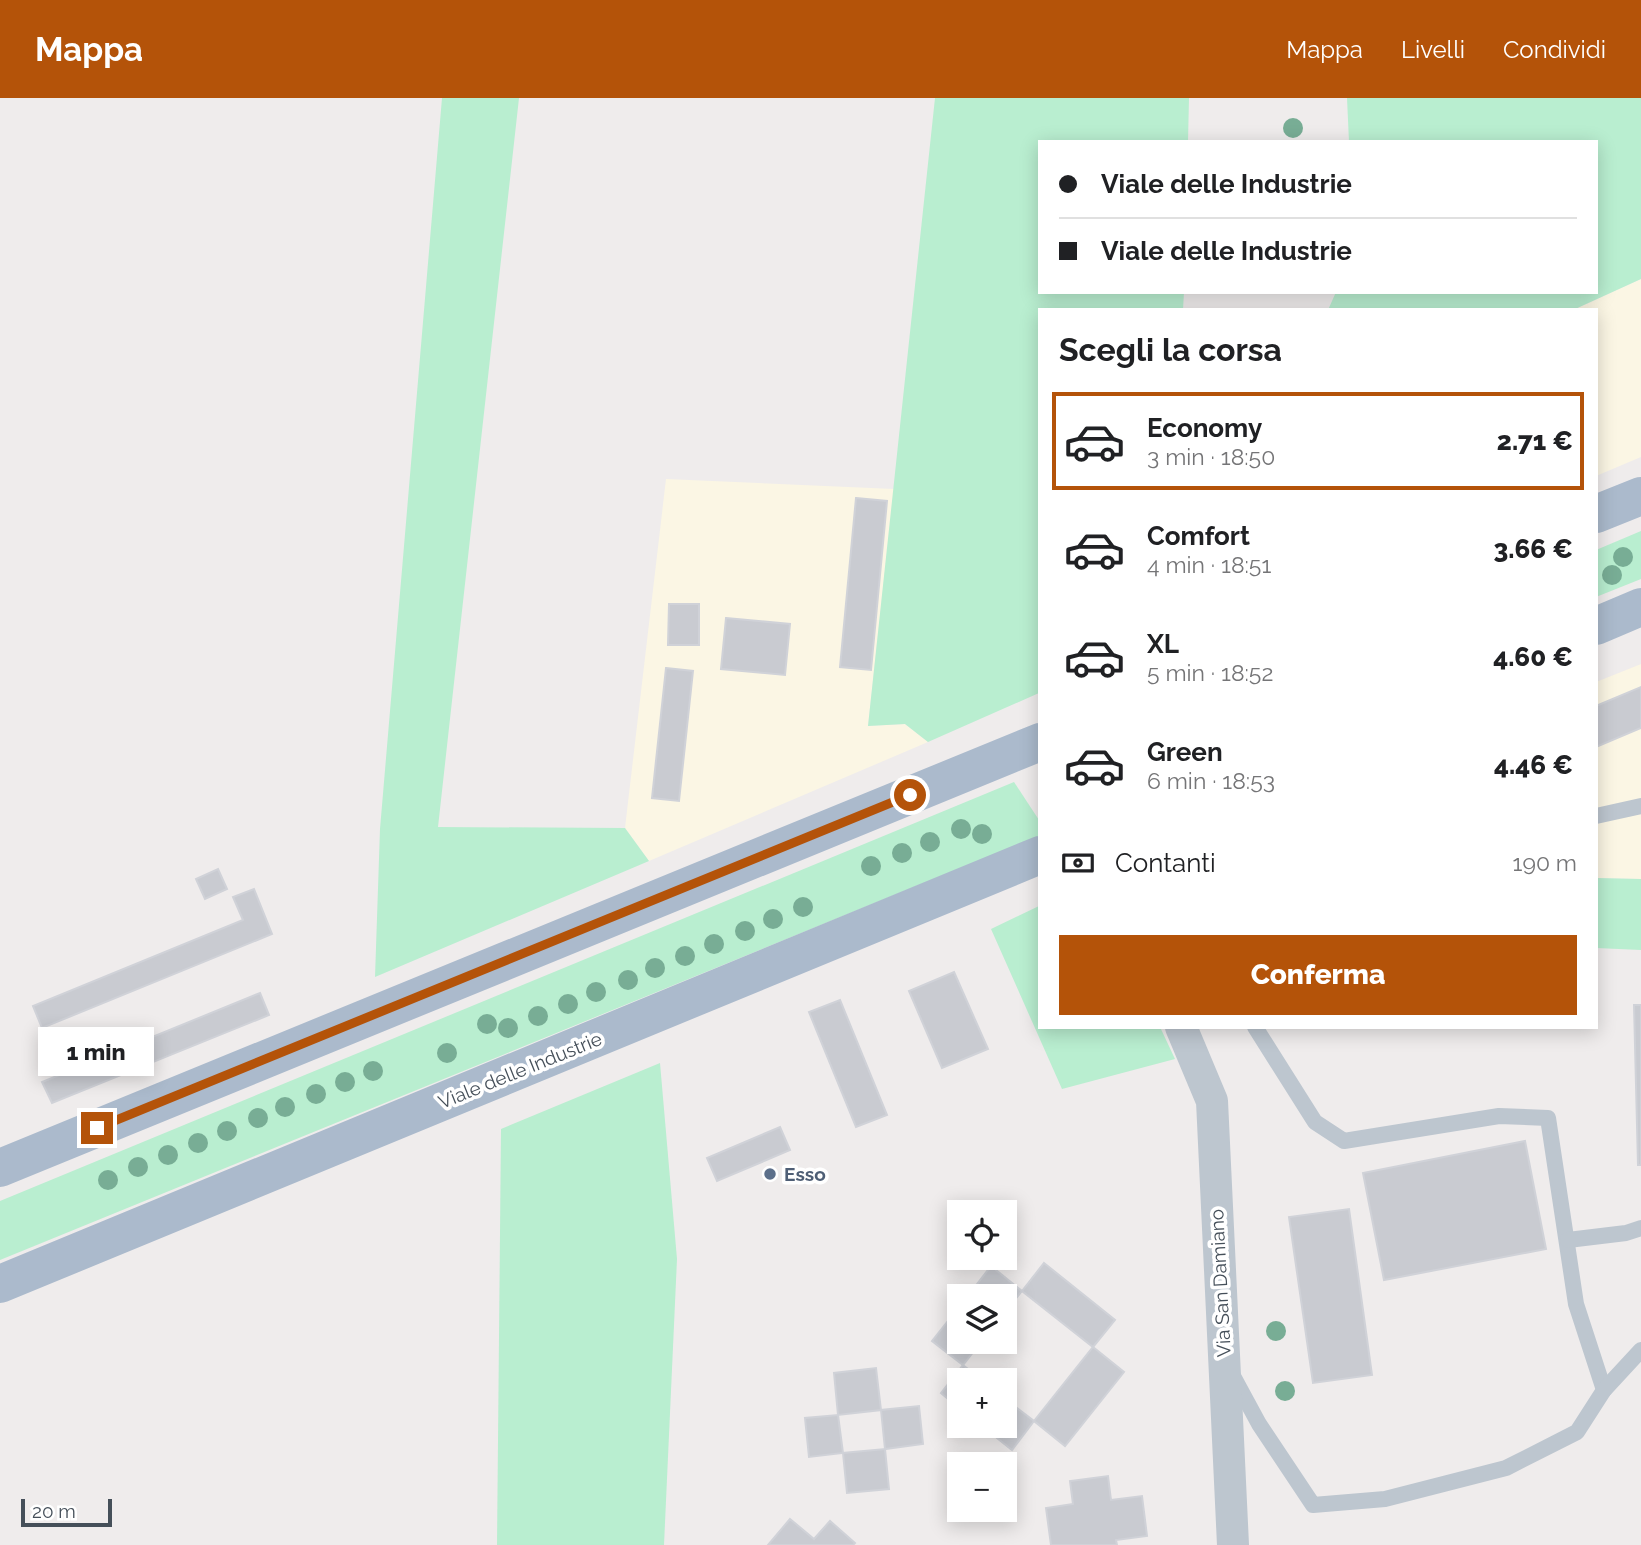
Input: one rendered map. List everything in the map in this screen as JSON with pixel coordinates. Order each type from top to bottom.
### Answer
[{"type":"main road","points":[[1598,513],[1641,496]]},
{"type":"main road","points":[[1598,625],[1641,607]]},
{"type":"main road","points":[[0,1168],[1038,743]]},
{"type":"main road","name":"Viale delle Industrie","points":[[0,1284],[1038,856]]},
{"type":"street","name":"Via San Damiano","points":[[1182,1029],[1212,1101],[1233,1545]]},
{"type":"lane","points":[[1598,816],[1641,806]]},
{"type":"lane","points":[[1256,1029],[1315,1122],[1344,1141],[1499,1116],[1548,1118],[1576,1304],[1604,1390]]},
{"type":"lane","points":[[1568,1240],[1626,1233],[1641,1228]]},
{"type":"lane","points":[[1224,1359],[1259,1424],[1313,1505],[1385,1499],[1506,1468],[1577,1432],[1604,1390],[1641,1350]]},
{"type":"shaded area","points":[[1641,279],[1641,457],[1598,475],[1598,308],[1577,308]]},
{"type":"shaded area","points":[[666,479],[894,489],[868,726],[905,724],[928,742],[649,861],[625,828]]},
{"type":"shaded area","points":[[1641,664],[1641,879],[1598,878],[1598,681]]},
{"type":"green space","points":[[442,98],[519,98],[438,827],[625,828],[649,861],[375,977],[380,829]]},
{"type":"green space","points":[[935,98],[1189,98],[1188,140],[1038,140],[1038,294],[1184,294],[1183,308],[1038,308],[1038,693],[928,742],[905,724],[868,726]]},
{"type":"green space","points":[[1347,98],[1641,98],[1641,279],[1577,308],[1329,308],[1335,294],[1598,294],[1598,140],[1349,140]]},
{"type":"green space","points":[[1641,531],[1641,579],[1598,596],[1598,549]]},
{"type":"green space","points":[[1014,782],[1038,818],[1038,836],[0,1260],[0,1201]]},
{"type":"green space","points":[[1598,878],[1641,879],[1641,950],[1598,948]]},
{"type":"green space","points":[[1038,906],[1038,1029],[1161,1029],[1175,1059],[1062,1089],[991,929]]},
{"type":"green space","points":[[660,1063],[677,1259],[664,1545],[497,1545],[501,1129]]},
{"type":"building","points":[[856,498],[887,501],[871,670],[840,667]]},
{"type":"building","points":[[669,604],[699,604],[699,645],[668,645]]},
{"type":"building","points":[[726,618],[790,624],[785,675],[721,669]]},
{"type":"building","points":[[666,668],[693,671],[679,801],[652,798]]},
{"type":"building","points":[[1641,687],[1641,728],[1598,746],[1598,705]]},
{"type":"building","points":[[218,869],[227,889],[205,899],[196,879]]},
{"type":"building","points":[[254,889],[272,934],[42,1028],[33,1006],[243,920],[233,897]]},
{"type":"building","points":[[954,972],[988,1049],[942,1068],[909,991]]},
{"type":"building","points":[[260,993],[269,1015],[52,1103],[42,1082]]},
{"type":"building","points":[[840,1000],[887,1115],[856,1127],[809,1012]]},
{"type":"building","points":[[1634,1005],[1641,1005],[1641,1165],[1638,1165]]},
{"type":"building","points":[[780,1127],[790,1150],[717,1181],[707,1158]]},
{"type":"building","points":[[1525,1141],[1546,1249],[1384,1280],[1363,1173]]},
{"type":"building","points":[[1349,1209],[1372,1375],[1313,1383],[1289,1217]]},
{"type":"building","points":[[1044,1263],[1115,1320],[1093,1347],[1022,1291]]},
{"type":"building","points":[[988,1270],[996,1270],[1013,1284],[977,1284]]},
{"type":"building","points":[[947,1322],[947,1353],[932,1341]]},
{"type":"building","points":[[1093,1347],[1124,1372],[1065,1446],[1034,1421]]},
{"type":"building","points":[[949,1354],[972,1354],[963,1365]]},
{"type":"building","points":[[876,1368],[881,1410],[838,1415],[834,1373]]},
{"type":"building","points":[[947,1385],[947,1398],[941,1393]]},
{"type":"building","points":[[919,1406],[923,1444],[885,1449],[881,1410]]},
{"type":"building","points":[[1017,1408],[1034,1421],[1012,1450],[997,1438],[1017,1438]]},
{"type":"building","points":[[838,1415],[843,1453],[809,1457],[805,1418]]},
{"type":"building","points":[[885,1449],[889,1489],[847,1493],[843,1453]]},
{"type":"building","points":[[1108,1476],[1111,1500],[1142,1496],[1147,1536],[1116,1540],[1117,1545],[1051,1545],[1046,1508],[1073,1504],[1070,1481]]},
{"type":"building","points":[[790,1519],[814,1539],[830,1521],[855,1543],[768,1545]]},
{"type":"place","name":"Esso","points":[[770,1174]]},
{"type":"route","points":[[97,1128],[910,795]]}]
